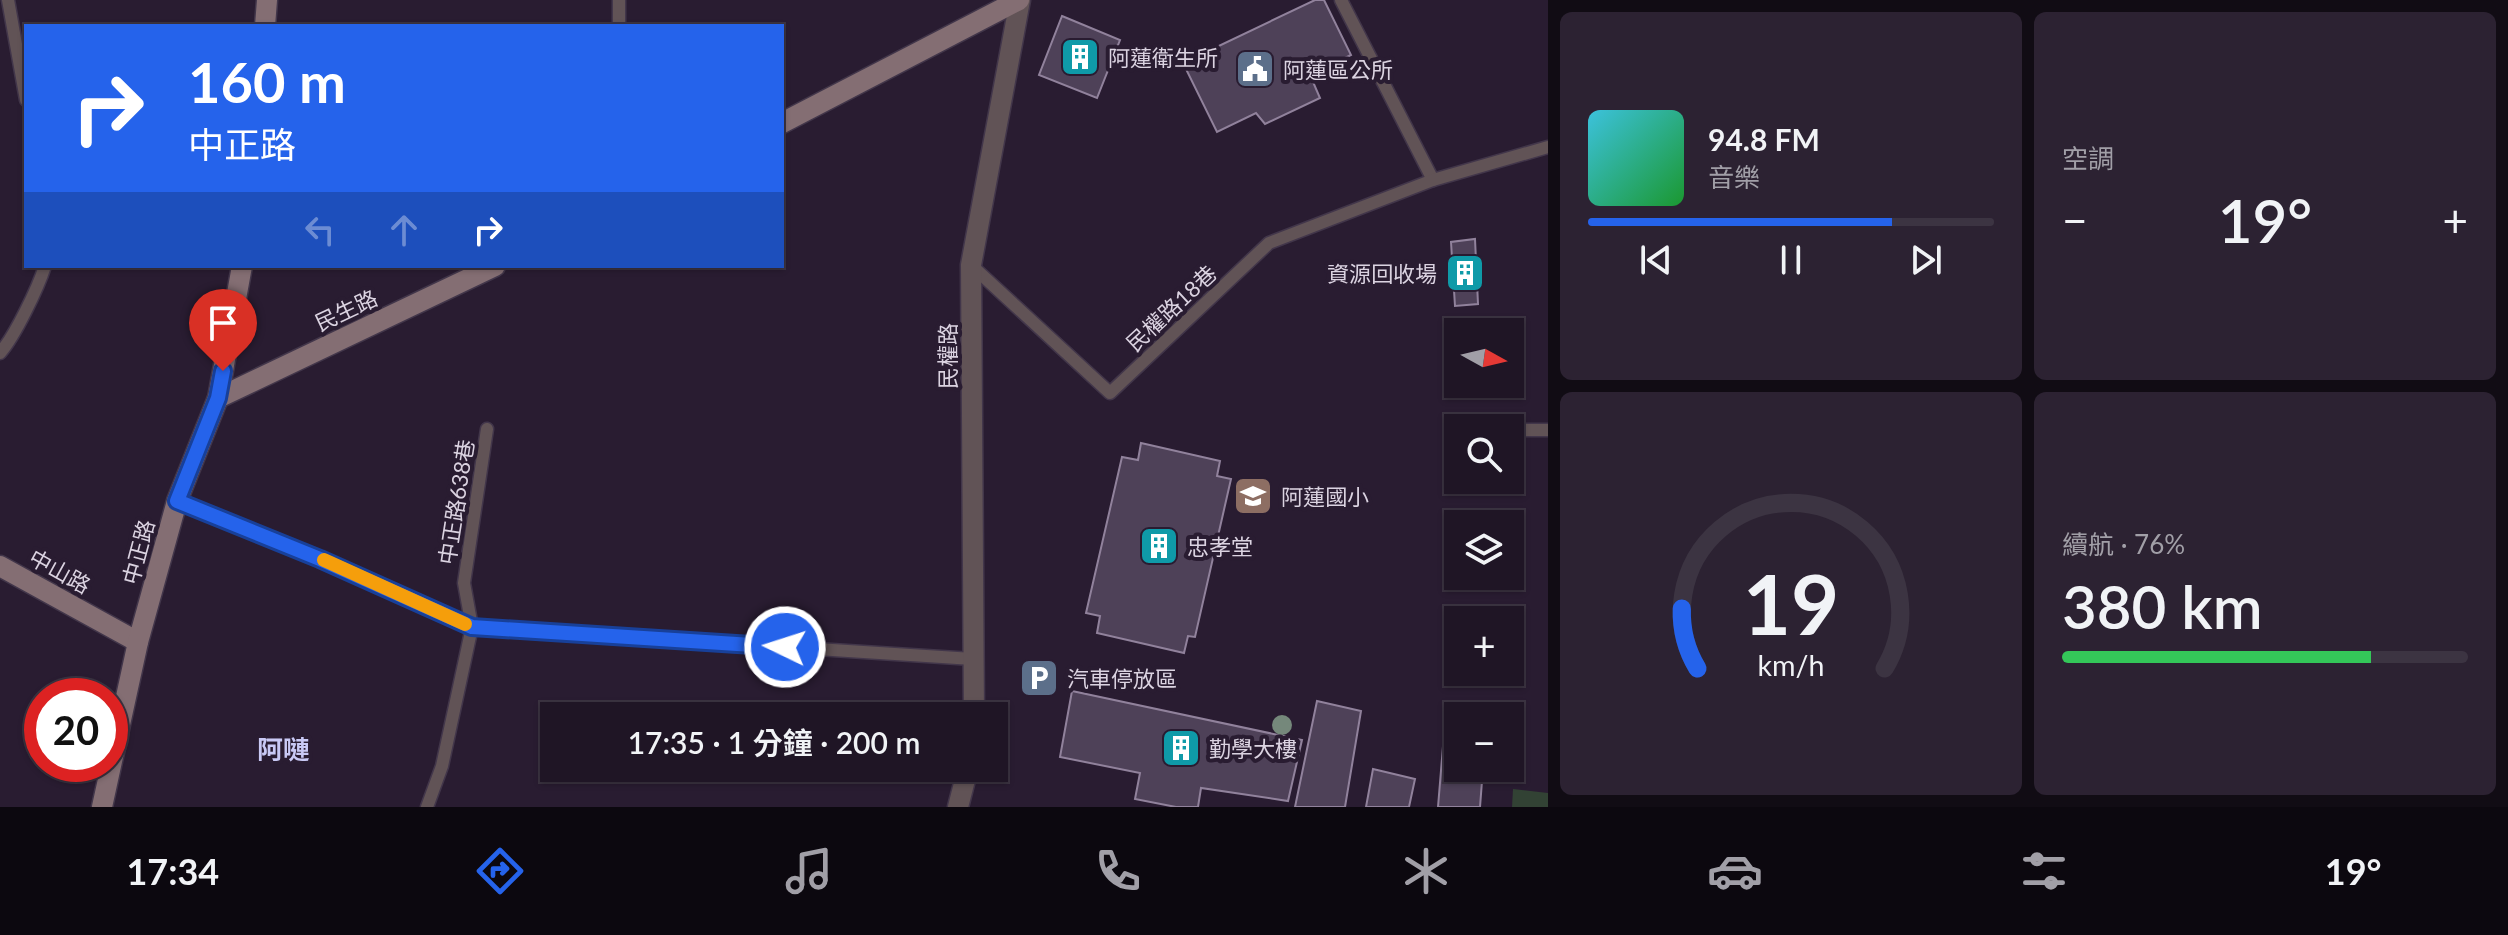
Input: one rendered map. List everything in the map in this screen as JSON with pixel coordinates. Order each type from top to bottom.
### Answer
[{"type":"street","points":[[265,24],[267,0]]},
{"type":"street","points":[[784,122],[1020,0]]},
{"type":"street","name":"民權路","points":[[974,702],[971,265],[1020,0]]},
{"type":"street","name":"中正路","points":[[102,807],[138,642],[177,501],[218,398],[242,268]]},
{"type":"street","name":"民生路","points":[[218,398],[491,268]]},
{"type":"street","name":"中山路","points":[[0,566],[138,642]]},
{"type":"street","points":[[958,807],[964,782]]},
{"type":"lane","points":[[8,0],[24,89]]},
{"type":"lane","points":[[619,0],[619,24]]},
{"type":"lane","points":[[1341,0],[1433,180],[1548,147]]},
{"type":"lane","name":"民權路18巷","points":[[971,265],[1110,393],[1269,243],[1433,180]]},
{"type":"lane","points":[[0,353],[8,345],[39,286],[44,268]]},
{"type":"lane","name":"中正路638巷","points":[[472,627],[464,583],[487,429]]},
{"type":"lane","points":[[1524,430],[1548,430]]},
{"type":"lane","points":[[177,501],[320,559],[472,627],[973,659]]},
{"type":"lane","points":[[427,807],[442,766],[472,627]]},
{"type":"green space","points":[[1513,789],[1548,793],[1548,807],[1512,807]]},
{"type":"building","name":"阿蓮區公所","points":[[1315,0],[1324,0],[1351,55],[1310,75],[1320,98],[1265,124],[1256,113],[1217,132],[1183,63]]},
{"type":"building","name":"阿蓮衛生所","points":[[1062,16],[1120,40],[1097,98],[1039,75]]},
{"type":"building","name":"資源回收場","points":[[1475,239],[1478,304],[1455,306],[1451,242]]},
{"type":"building","name":"忠孝堂","points":[[1141,443],[1220,461],[1217,476],[1231,479],[1195,637],[1188,636],[1184,653],[1097,633],[1100,616],[1086,613],[1122,457],[1138,460]]},
{"type":"building","name":"勤學大樓","points":[[1072,691],[1302,740],[1288,801],[1201,788],[1198,807],[1176,807],[1135,799],[1140,773],[1060,757]]},
{"type":"building","points":[[1317,701],[1361,711],[1345,807],[1295,807]]},
{"type":"building","points":[[1444,734],[1444,782],[1482,782],[1480,807],[1438,807]]},
{"type":"building","points":[[1373,769],[1415,779],[1409,807],[1366,807]]},
{"type":"slow traffic","points":[[324,560],[465,624]]},
{"type":"place","name":"阿蓮衛生所","points":[[1080,57]]},
{"type":"place","name":"阿蓮區公所","points":[[1255,69]]},
{"type":"place","name":"資源回收場","points":[[1465,273]]},
{"type":"place","name":"阿蓮國小","points":[[1253,496]]},
{"type":"place","name":"忠孝堂","points":[[1159,546]]},
{"type":"place","name":"汽車停放區","points":[[1039,678]]},
{"type":"place","name":"勤學大樓","points":[[1181,748]]},
{"type":"district","name":"阿嗹","points":[[283,749]]},
{"type":"route","points":[[223,371],[218,398],[177,501],[320,559],[472,627],[785,647]]}]
